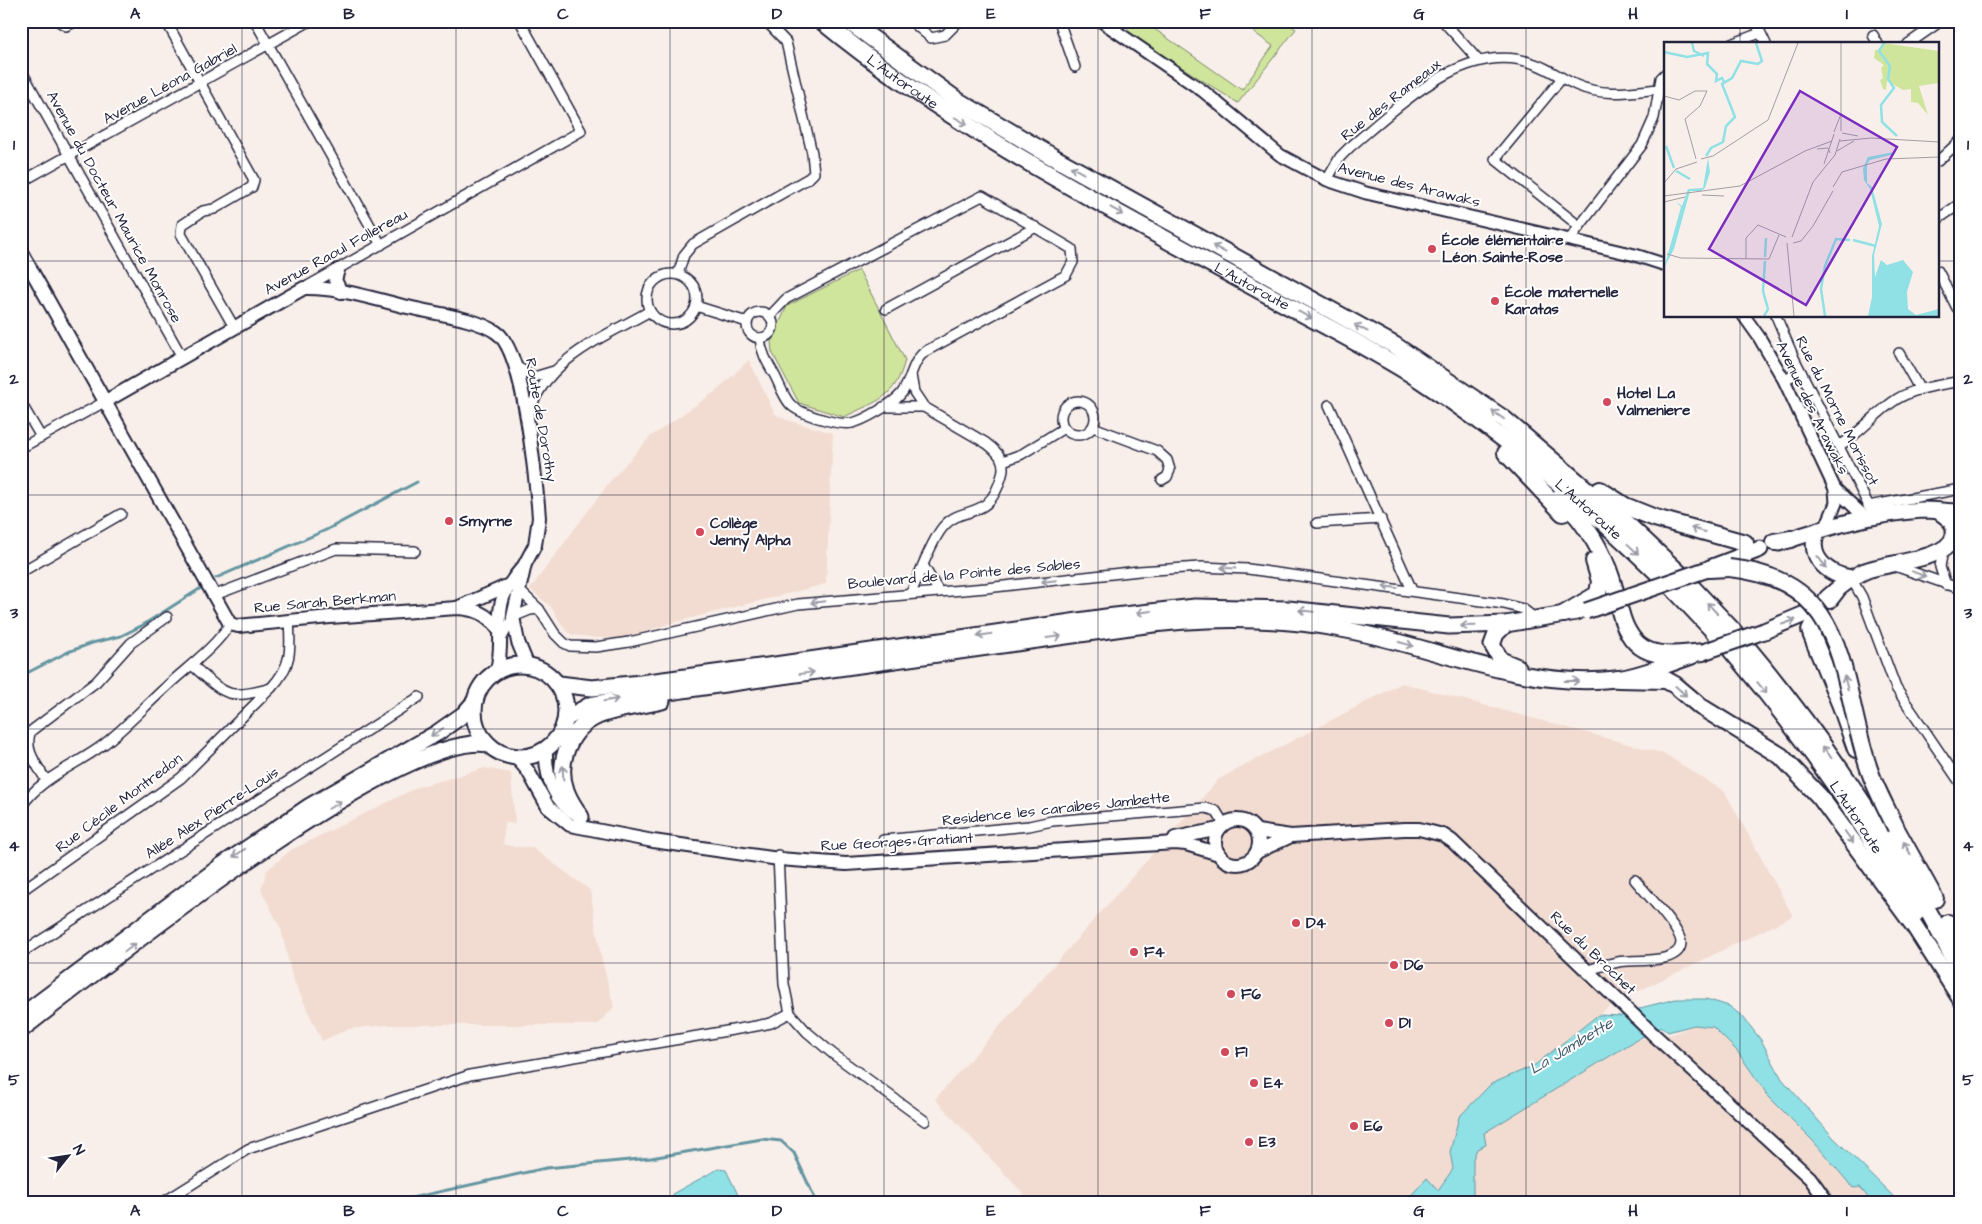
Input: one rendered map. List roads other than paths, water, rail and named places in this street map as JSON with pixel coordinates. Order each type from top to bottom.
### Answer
[{"type":"highway","name":"L'Autoroute","points":[[822,21],[890,74],[948,114],[1059,179],[1417,378],[1511,445],[1676,580]]},
{"type":"highway","name":"L'Autoroute","points":[[848,21],[966,105],[1053,157],[1394,345],[1480,402],[1536,445],[1676,580],[1800,714],[1884,835],[1931,914],[1961,973]]},
{"type":"highway","points":[[1417,378],[1556,494],[1581,521],[1600,552],[1615,591]]},
{"type":"highway","points":[[1536,445],[1625,506],[1676,524],[1744,543]]},
{"type":"highway","points":[[1506,453],[1562,510],[1582,539],[1597,569],[1599,591],[1596,596],[1585,607],[1564,614]]},
{"type":"highway","points":[[1707,570],[1729,568],[1750,570],[1782,581],[1802,593],[1819,610],[1827,622],[1836,646],[1869,770],[1896,828]]},
{"type":"highway","points":[[1620,611],[1628,635],[1649,652],[1670,655],[1703,652]]},
{"type":"highway","points":[[1815,614],[1810,630],[1841,706],[1865,775],[1961,948]]},
{"type":"highway","name":"L'Autoroute","points":[[1733,642],[1845,798],[1911,904],[1961,998]]},
{"type":"highway","points":[[1618,679],[1666,680],[1675,685],[1701,707],[1780,756],[1820,797],[1915,927],[1961,998]]},
{"type":"main road","points":[[21,252],[230,624]]},
{"type":"main road","points":[[338,270],[335,280],[340,292]]},
{"type":"main road","name":"Avenue Raoul Follereau","points":[[106,401],[304,288]]},
{"type":"main road","name":"Route de Dorothy","points":[[304,288],[329,288],[489,328],[506,339],[517,367],[540,518],[535,545],[514,587]]},
{"type":"main road","points":[[1585,607],[1639,593],[1776,544],[1870,514],[1922,510],[1961,512]]},
{"type":"main road","points":[[1831,596],[1851,578],[1872,568],[1943,550],[1957,534],[1951,523],[1938,511]]},
{"type":"main road","points":[[1822,529],[1814,549],[1823,566],[1833,574],[1851,578]]},
{"type":"main road","points":[[456,608],[514,587]]},
{"type":"main road","points":[[514,587],[513,617],[518,642],[527,664]]},
{"type":"main road","points":[[496,670],[500,643],[498,628],[500,604],[514,587]]},
{"type":"main road","points":[[559,684],[592,688],[641,683],[1106,617],[1195,607],[1288,609],[1449,626],[1506,624],[1564,614]]},
{"type":"main road","points":[[456,608],[477,610],[489,618],[498,628]]},
{"type":"main road","name":"Rue Sarah Berkman","points":[[230,624],[238,626],[289,620],[456,608]]},
{"type":"main road","points":[[566,718],[581,709],[598,703],[771,677],[1162,622],[1242,618],[1281,620],[1341,628],[1515,674],[1550,680],[1618,679],[1815,614]]},
{"type":"main road","points":[[1506,624],[1496,634],[1492,642],[1498,656],[1508,663],[1550,680]]},
{"type":"main road","points":[[527,664],[550,675],[559,684],[564,695],[566,718],[563,731],[546,750],[537,755],[516,757],[501,753],[488,744],[476,724],[475,701],[479,689],[496,670],[512,665],[527,664]]},
{"type":"main road","points":[[590,823],[566,791],[562,767],[568,744],[587,722],[607,714],[771,677]]},
{"type":"main road","points":[[21,1016],[221,866],[310,806],[444,728],[464,714],[475,701]]},
{"type":"main road","points":[[21,1030],[194,900],[292,830],[412,762],[465,743],[488,744]]},
{"type":"main road","points":[[546,750],[547,766],[553,790],[564,805],[590,823]]},
{"type":"main road","points":[[516,757],[528,771],[544,800],[555,814],[570,825],[590,823]]},
{"type":"main road","points":[[1230,820],[1242,820],[1253,826],[1260,838],[1257,852],[1252,859],[1241,864],[1228,862],[1219,854],[1175,841],[1221,826],[1230,820]]},
{"type":"main road","name":"Rue Georges Gratiant","points":[[590,823],[778,857],[846,864],[1175,841]]},
{"type":"main road","points":[[1219,854],[1215,842],[1221,826]]},
{"type":"main road","name":"Rue du Brochet","points":[[1257,831],[1291,836],[1419,829],[1443,835],[1810,1178],[1828,1203]]},
{"type":"main road","name":"Rue du Brochet","points":[[1257,852],[1291,836]]},
{"type":"street","points":[[58,21],[66,26],[77,21]]},
{"type":"street","points":[[166,21],[254,184],[182,225],[182,234],[234,327]]},
{"type":"street","points":[[255,21],[381,245]]},
{"type":"street","name":"Avenue Léona Gabriel","points":[[21,182],[310,21]]},
{"type":"street","name":"Avenue Raoul Follereau","points":[[304,288],[581,131],[520,21]]},
{"type":"street","points":[[678,274],[684,255],[693,244],[810,178],[814,173],[812,153],[786,42],[766,21]]},
{"type":"street","points":[[911,21],[931,38],[945,35],[959,21]]},
{"type":"street","points":[[1059,21],[1075,67]]},
{"type":"street","name":"Avenue des Arawaks","points":[[1101,21],[1118,26],[1203,91],[1280,155],[1327,180],[1366,193],[1635,255],[1664,264]]},
{"type":"street","points":[[1443,21],[1479,61]]},
{"type":"street","points":[[1755,21],[1765,42]]},
{"type":"street","points":[[1911,42],[1941,21]]},
{"type":"street","points":[[1736,42],[1760,32]]},
{"type":"street","name":"Rue des Rameaux","points":[[1327,180],[1340,157],[1370,130],[1448,71],[1479,61],[1508,57],[1521,59],[1538,64],[1562,78],[1592,91],[1608,94],[1658,89]]},
{"type":"street","name":"Avenue du Docteur Maurice Monrose","points":[[21,70],[182,357]]},
{"type":"street","points":[[1569,240],[1642,145],[1654,118],[1659,99],[1658,89],[1661,78],[1664,75]]},
{"type":"street","points":[[1562,78],[1495,159],[1579,226]]},
{"type":"street","points":[[1940,159],[1961,140]]},
{"type":"street","points":[[760,338],[764,357],[790,404],[798,411],[844,424],[857,421],[883,407],[901,394],[916,361],[926,351],[1066,275],[1073,262],[1072,249],[982,196],[786,299],[770,316]]},
{"type":"street","points":[[1940,218],[1961,203]]},
{"type":"street","points":[[886,309],[1036,227]]},
{"type":"street","points":[[666,274],[678,274],[691,283],[697,298],[696,306],[687,320],[671,324],[655,318],[650,311],[647,296],[653,282],[666,274]]},
{"type":"street","points":[[1940,275],[1957,308]]},
{"type":"street","points":[[696,306],[747,322]]},
{"type":"street","points":[[526,424],[533,403],[554,370],[569,357],[650,311]]},
{"type":"street","points":[[747,322],[756,312],[770,316]]},
{"type":"street","points":[[747,322],[750,333],[760,338],[768,336],[772,328],[770,316]]},
{"type":"street","name":"Avenue des Arawaks","points":[[1745,318],[1784,380],[1835,489],[1836,503],[1822,529]]},
{"type":"street","name":"Rue du Morne Morissot","points":[[1777,318],[1870,514]]},
{"type":"street","points":[[1899,353],[1920,390]]},
{"type":"street","points":[[517,367],[534,377],[554,370]]},
{"type":"street","points":[[1784,380],[1801,372]]},
{"type":"street","points":[[911,375],[914,392],[924,407],[996,451],[1003,462],[1004,468],[994,498],[979,509],[955,518],[940,530],[911,593]]},
{"type":"street","points":[[1839,446],[1861,432],[1883,409],[1898,398],[1920,390],[1961,381]]},
{"type":"street","points":[[21,448],[106,401]]},
{"type":"street","points":[[1074,401],[1085,402],[1093,410],[1095,421],[1093,427],[1084,434],[1073,434],[1064,428],[1062,412],[1065,407],[1074,401]]},
{"type":"street","points":[[21,403],[41,437]]},
{"type":"street","points":[[1329,405],[1412,590]]},
{"type":"street","points":[[883,407],[924,407]]},
{"type":"street","points":[[1093,427],[1136,441],[1163,454],[1170,470],[1167,477],[1162,480]]},
{"type":"street","points":[[1003,462],[1026,452],[1064,428]]},
{"type":"street","name":"Avenue des Arawaks","points":[[1835,489],[1870,514]]},
{"type":"street","points":[[1870,514],[1961,489]]},
{"type":"street","points":[[21,572],[121,514]]},
{"type":"street","points":[[1317,523],[1381,519]]},
{"type":"street","name":"Rue Sarah Berkman","points":[[215,595],[336,549],[415,551]]},
{"type":"street","points":[[1943,550],[1940,567],[1946,585]]},
{"type":"street","points":[[1891,564],[1961,589]]},
{"type":"street","points":[[923,566],[939,592]]},
{"type":"street","name":"Boulevard de la Pointe des Sables","points":[[514,587],[540,609],[555,634],[564,643],[570,646],[596,647],[630,642],[798,604],[939,592],[1139,571],[1200,567],[1248,570],[1412,590],[1512,606],[1523,609],[1538,620]]},
{"type":"street","points":[[1851,578],[1862,597],[1896,688],[1961,784]]},
{"type":"street","points":[[500,643],[509,621],[513,617],[523,612],[540,609]]},
{"type":"street","points":[[46,780],[32,757],[29,747],[31,731],[96,682],[131,643],[167,617]]},
{"type":"street","name":"Rue Cécile Montredon","points":[[21,890],[181,778],[284,675],[289,662],[289,620]]},
{"type":"street","points":[[21,807],[28,797],[46,780],[102,746],[223,636],[230,624]]},
{"type":"street","points":[[192,664],[227,694],[246,695],[271,688]]},
{"type":"street","name":"Allée Alex Pierre-Louis","points":[[21,953],[419,696]]},
{"type":"street","name":"Residence les caraibes Jambette","points":[[883,840],[1029,826],[1052,820],[1206,808],[1216,811],[1221,826]]},
{"type":"street","points":[[778,857],[784,984],[790,1013],[807,1032],[833,1054],[925,1122]]},
{"type":"street","points":[[1588,970],[1618,962],[1663,959],[1671,956],[1679,948],[1680,938],[1674,928],[1635,880]]},
{"type":"street","points":[[162,1203],[248,1149],[470,1075],[756,1026],[771,1023],[790,1013]]},
{"type":"water","name":"La Jambette","points":[[1676,999],[1706,999],[1729,1006],[1743,1017],[1761,1040],[1782,1079],[1832,1136],[1900,1203],[1872,1203],[1860,1187],[1853,1188],[1814,1142],[1769,1097],[1737,1051],[1713,1027],[1694,1025],[1668,1032],[1662,1027],[1638,1039],[1484,1133],[1486,1145],[1477,1149],[1473,1159],[1473,1197],[1463,1203],[1404,1203],[1427,1178],[1438,1190],[1453,1169],[1450,1152],[1459,1117],[1491,1084],[1535,1065],[1598,1015],[1622,1016],[1644,1007]]},
{"type":"water","points":[[718,1169],[726,1170],[742,1203],[667,1203],[674,1193]]},
{"type":"waterway","points":[[216,578],[326,530],[417,482]]},
{"type":"waterway","points":[[21,676],[68,652],[92,643],[121,636],[143,625],[201,588]]},
{"type":"waterway","points":[[389,1203],[546,1168],[651,1158],[762,1139],[781,1141],[794,1153],[817,1203]]},
{"type":"place","name":"École élémentaire Léon Sainte-Rose","points":[[1432,249]]},
{"type":"place","name":"École maternelle Karatas","points":[[1495,301]]},
{"type":"place","name":"Hotel La Valmeniere","points":[[1607,402]]},
{"type":"place","name":"Smyrne","points":[[449,521]]},
{"type":"place","name":"Collège Jenny Alpha","points":[[700,532]]},
{"type":"place","name":"D4","points":[[1296,923]]},
{"type":"place","name":"F4","points":[[1134,952]]},
{"type":"place","name":"D6","points":[[1394,965]]},
{"type":"place","name":"F6","points":[[1231,994]]},
{"type":"place","name":"D1","points":[[1389,1023]]},
{"type":"place","name":"F1","points":[[1225,1052]]},
{"type":"place","name":"E4","points":[[1254,1083]]},
{"type":"place","name":"E6","points":[[1354,1126]]},
{"type":"place","name":"E3","points":[[1249,1142]]}]
